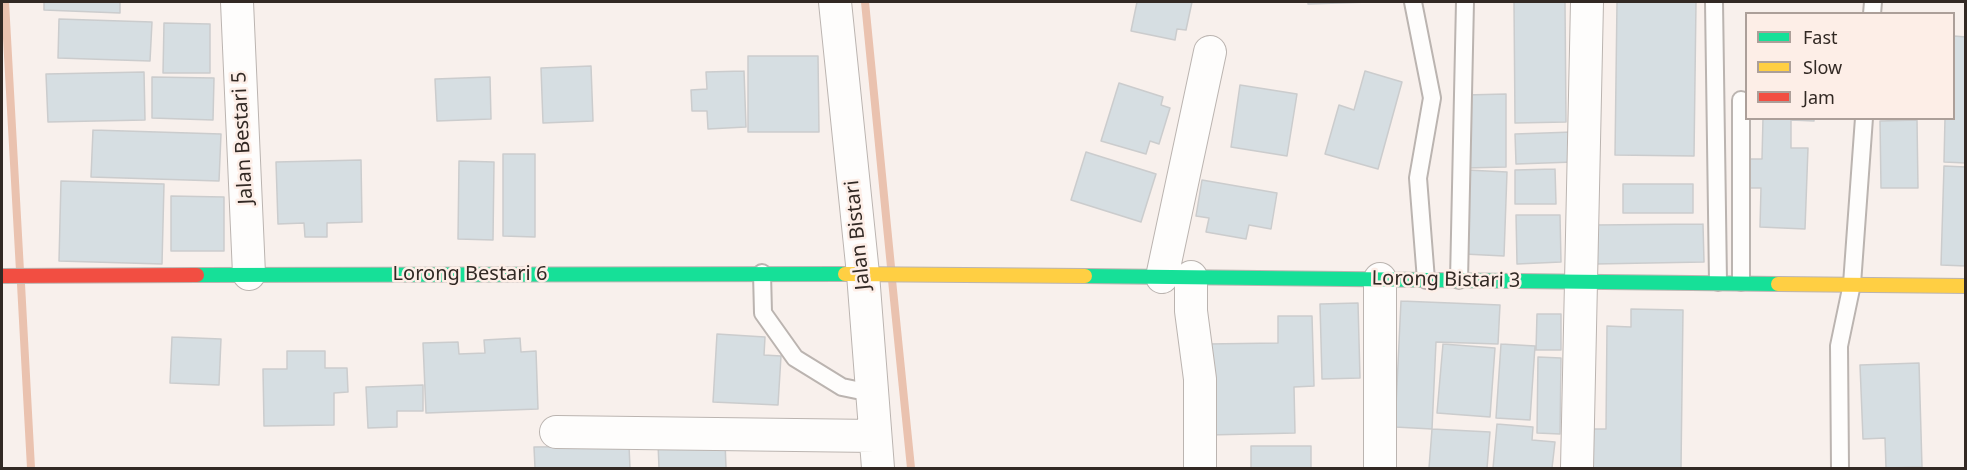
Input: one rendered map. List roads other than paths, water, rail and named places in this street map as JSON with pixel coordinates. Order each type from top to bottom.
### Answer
[{"type":"street","name":"Jalan Bestari 5","points":[[237,2],[249,274]]},
{"type":"street","name":"Jalan Bistari","points":[[835,2],[874,274],[871,393],[878,468]]},
{"type":"street","points":[[1577,468],[1587,2]]},
{"type":"street","points":[[1200,468],[1200,379],[1191,311],[1177,277],[1210,52]]},
{"type":"street","name":"Lorong Bestari 6","points":[[2,276],[762,273],[927,275]]},
{"type":"street","name":"Lorong Bistari 3","points":[[927,275],[1965,286]]},
{"type":"street","points":[[1380,279],[1380,468]]},
{"type":"street","points":[[556,432],[874,436]]},
{"type":"lane","points":[[1413,2],[1432,98],[1418,178],[1426,280]]},
{"type":"lane","points":[[1459,280],[1465,2]]},
{"type":"lane","points":[[1714,2],[1718,282]]},
{"type":"lane","points":[[1741,100],[1741,282]]},
{"type":"lane","points":[[1840,468],[1839,346],[1852,284],[1864,120]]},
{"type":"lane","points":[[762,273],[764,313],[795,358],[842,387],[871,393]]},
{"type":"waterway","points":[[5,2],[20,271]]},
{"type":"waterway","points":[[865,2],[891,267]]},
{"type":"waterway","points":[[892,280],[911,468]]},
{"type":"waterway","points":[[21,284],[31,468]]}]
